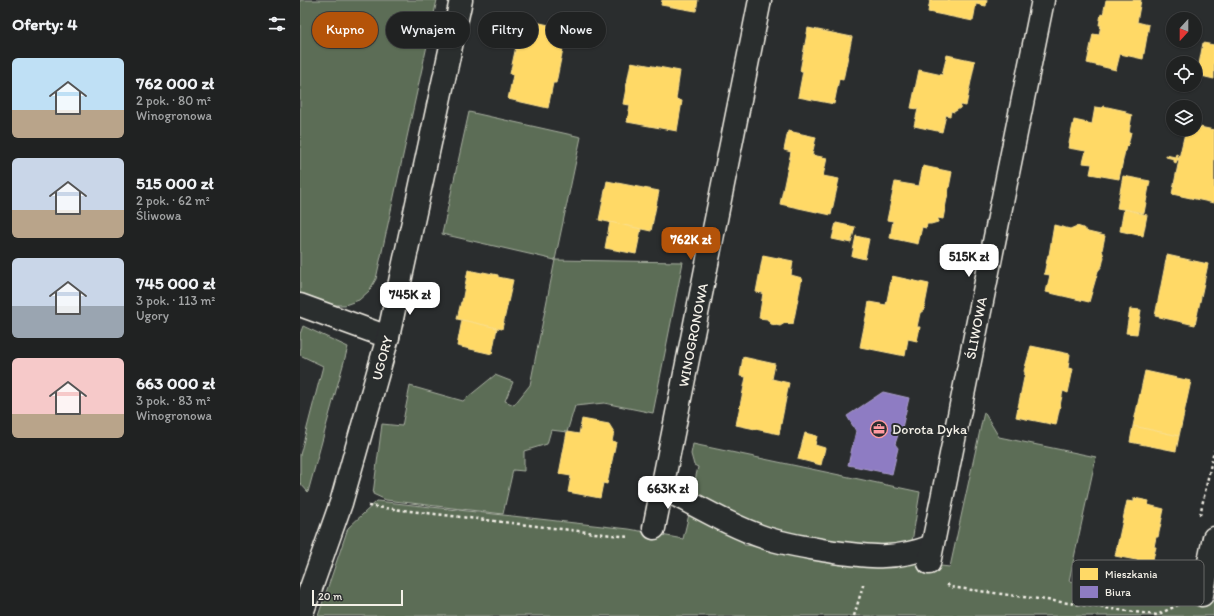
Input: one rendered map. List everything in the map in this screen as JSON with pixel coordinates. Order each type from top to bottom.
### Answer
[{"type":"street","name":"UGORY","points":[[301,616],[341,503],[388,337],[461,0]]},
{"type":"street","name":"WINOGRONOWA","points":[[645,533],[662,488],[760,0]]},
{"type":"street","name":"ŚLIWOWA","points":[[931,554],[1043,0]]},
{"type":"street","points":[[300,305],[388,337]]},
{"type":"street","points":[[662,488],[727,521],[765,538],[800,547],[871,556],[894,556],[915,552],[931,554]]},
{"type":"street","points":[[1207,591],[1214,538]]},
{"type":"path","points":[[1199,520],[1214,450]]},
{"type":"path","points":[[341,503],[645,533]]},
{"type":"path","points":[[931,554],[950,588],[1072,604]]},
{"type":"path","points":[[854,616],[871,556]]},
{"type":"path","points":[[1088,606],[1157,615],[1176,606]]},
{"type":"green space","points":[[300,0],[437,0],[434,12],[386,12],[386,48],[427,48],[376,279],[369,291],[359,300],[345,305],[330,305],[300,293]]},
{"type":"green space","points":[[469,112],[581,137],[555,260],[442,234]]},
{"type":"green space","points":[[555,260],[683,262],[653,413],[604,403],[575,406],[567,432],[551,430],[547,444],[524,451],[524,471],[513,470],[503,514],[386,500],[373,494],[382,424],[402,426],[410,386],[463,401],[495,375],[513,382],[505,401],[514,405],[530,385]]},
{"type":"green space","points":[[303,326],[348,347],[308,492],[300,483],[300,455],[323,366],[300,355],[300,334]]},
{"type":"green space","points":[[984,412],[999,437],[1096,457],[1074,560],[1072,560],[1069,581],[1072,581],[1072,606],[1204,606],[1204,600],[1214,601],[1214,616],[318,616],[348,528],[377,501],[629,529],[683,539],[691,506],[738,530],[744,545],[950,567]]},
{"type":"green space","points":[[693,444],[920,492],[912,542],[903,550],[793,540],[691,498],[698,467],[694,465],[691,454]]},
{"type":"building: Mieszkania","points":[[662,0],[698,0],[696,11],[661,5]]},
{"type":"building: Mieszkania","points":[[930,0],[987,0],[986,6],[976,4],[973,21],[928,12]]},
{"type":"building: Mieszkania","points":[[1106,0],[1141,0],[1137,22],[1149,25],[1143,59],[1120,54],[1116,70],[1087,63],[1093,34],[1099,35],[1101,14],[1103,15]]},
{"type":"building: Mieszkania","points":[[538,23],[546,24],[546,48],[563,48],[556,83],[553,83],[548,108],[508,99],[513,75],[510,74],[516,48],[538,48]]},
{"type":"building: Mieszkania","points":[[808,28],[852,37],[843,80],[839,79],[834,104],[798,97],[803,71],[800,71]]},
{"type":"building: Mieszkania","points":[[1203,43],[1214,45],[1214,79],[1202,76],[1202,56],[1201,56]]},
{"type":"building: Mieszkania","points":[[947,55],[975,61],[966,106],[961,105],[960,108],[954,112],[951,111],[950,116],[946,115],[942,132],[914,126],[918,109],[911,108],[919,70],[942,75]]},
{"type":"building: Mieszkania","points":[[631,62],[680,71],[676,99],[682,101],[677,131],[627,122],[630,105],[623,104]]},
{"type":"building: Mieszkania","points":[[1103,106],[1126,111],[1125,113],[1132,115],[1129,132],[1131,132],[1128,146],[1126,146],[1119,179],[1090,174],[1092,164],[1083,163],[1086,151],[1068,148],[1074,120],[1092,124],[1095,107],[1102,108]]},
{"type":"building: Mieszkania","points":[[1202,127],[1214,130],[1214,203],[1172,194],[1179,160],[1177,160],[1176,163],[1174,162],[1174,159],[1166,157],[1166,155],[1175,157],[1176,154],[1178,155],[1177,158],[1179,158],[1184,136],[1202,136]]},
{"type":"building: Mieszkania","points":[[788,131],[816,137],[812,155],[827,158],[823,176],[839,179],[831,215],[780,204],[791,152],[784,150]]},
{"type":"building: Mieszkania","points":[[923,166],[952,172],[943,219],[938,218],[938,222],[927,224],[926,228],[922,227],[918,244],[890,238],[893,221],[887,220],[895,182],[919,186]]},
{"type":"building: Mieszkania","points":[[1123,176],[1150,181],[1144,213],[1117,208]]},
{"type":"building: Mieszkania","points":[[607,181],[659,191],[651,231],[599,220]]},
{"type":"building: Mieszkania","points":[[1124,209],[1147,215],[1143,236],[1120,231]]},
{"type":"building: Mieszkania","points":[[610,222],[641,229],[636,254],[605,248]]},
{"type":"building: Mieszkania","points":[[836,223],[855,227],[851,243],[832,239]]},
{"type":"building: Mieszkania","points":[[1054,225],[1070,229],[1077,226],[1088,232],[1105,236],[1102,250],[1104,257],[1102,266],[1098,271],[1089,302],[1046,292],[1050,275],[1044,274]]},
{"type":"building: Mieszkania","points":[[856,236],[869,239],[865,259],[852,256]]},
{"type":"building: Mieszkania","points":[[763,255],[793,261],[791,275],[802,278],[793,324],[785,323],[780,326],[771,324],[767,319],[759,318],[763,293],[756,292]]},
{"type":"building: Mieszkania","points":[[1167,255],[1208,264],[1195,325],[1155,316]]},
{"type":"building: Mieszkania","points":[[468,270],[498,275],[498,277],[513,280],[502,329],[457,319]]},
{"type":"building: Mieszkania","points":[[892,276],[929,284],[924,310],[920,313],[917,327],[920,327],[917,341],[908,339],[905,356],[860,347],[869,302],[886,305]]},
{"type":"building: Mieszkania","points":[[1130,309],[1141,310],[1137,334],[1126,333]]},
{"type":"building: Mieszkania","points":[[462,320],[497,328],[492,354],[457,346]]},
{"type":"building: Mieszkania","points":[[1031,346],[1070,354],[1068,368],[1073,369],[1068,393],[1063,391],[1056,425],[1016,417],[1025,373],[1024,371]]},
{"type":"building: Mieszkania","points":[[743,357],[775,364],[772,379],[789,383],[779,434],[736,425],[746,377],[740,376]]},
{"type":"building: Mieszkania","points":[[1145,371],[1191,381],[1179,436],[1133,426]]},
{"type":"building: Mieszkania","points":[[582,419],[609,424],[614,432],[612,441],[616,442],[607,484],[603,483],[600,498],[568,492],[571,476],[559,474],[567,432],[579,434]]},
{"type":"building: Mieszkania","points":[[1133,426],[1179,436],[1176,451],[1130,442]]},
{"type":"building: Mieszkania","points":[[805,433],[817,436],[815,445],[825,448],[821,465],[798,459]]},
{"type":"building: Mieszkania","points":[[1134,498],[1149,501],[1148,505],[1164,509],[1158,537],[1156,537],[1154,547],[1156,547],[1153,560],[1136,560],[1115,556],[1127,501],[1134,502]]},
{"type":"building: Biura","points":[[883,392],[909,398],[901,432],[898,435],[895,444],[898,448],[892,474],[848,465],[856,431],[847,416]]},
{"type":"place","name":"Dorota Dyka","points":[[879,429]]}]
